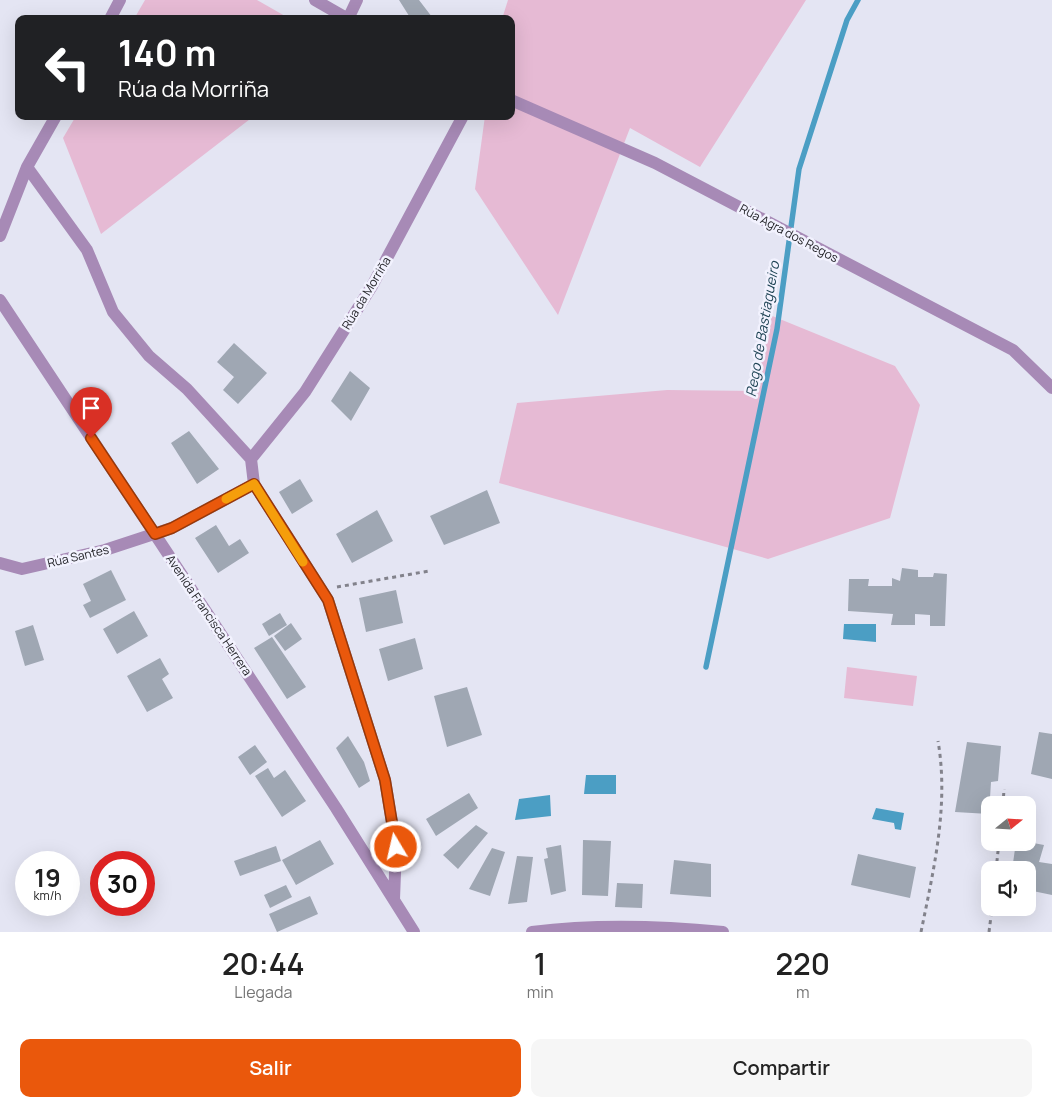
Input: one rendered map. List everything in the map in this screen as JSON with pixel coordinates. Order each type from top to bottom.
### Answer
[{"type":"street","points":[[112,15],[120,0]]},
{"type":"street","points":[[315,0],[341,15]]},
{"type":"street","points":[[350,15],[357,0]]},
{"type":"street","name":"Rúa Agra dos Regos","points":[[515,102],[655,163],[1013,350],[1052,388]]},
{"type":"street","points":[[0,236],[27,167],[54,120]]},
{"type":"street","name":"Rúa da Morriña","points":[[251,459],[305,392],[372,286],[461,120]]},
{"type":"street","points":[[27,167],[86,250],[113,312],[148,356],[187,389],[251,459],[254,484],[328,600],[385,780],[396,847],[394,900]]},
{"type":"street","name":"Avenida Francisca Herrera","points":[[0,300],[336,808],[414,932]]},
{"type":"street","points":[[155,534],[172,528],[254,484]]},
{"type":"street","name":"Rúa Santes","points":[[0,563],[22,569],[105,550],[155,534]]},
{"type":"street","points":[[532,932],[568,927],[652,927],[723,932]]},
{"type":"path","points":[[322,590],[428,571]]},
{"type":"path","points":[[921,932],[940,840],[943,770],[938,741]]},
{"type":"path","points":[[1004,789],[1004,796]]},
{"type":"path","points":[[989,932],[991,916]]},
{"type":"shaded area","points":[[145,0],[257,0],[283,15],[136,15]]},
{"type":"shaded area","points":[[508,0],[806,0],[700,167],[630,128],[558,315],[475,189],[484,120],[515,120],[515,15],[503,15]]},
{"type":"shaded area","points":[[74,120],[249,120],[101,234],[63,138]]},
{"type":"shaded area","points":[[765,313],[895,366],[920,405],[890,518],[768,559],[499,483],[517,403],[667,390],[755,391]]},
{"type":"shaded area","points":[[847,667],[917,676],[913,706],[844,698]]},
{"type":"water","points":[[844,624],[876,624],[876,642],[843,639]]},
{"type":"water","points":[[586,775],[616,775],[616,794],[584,794]]},
{"type":"water","points":[[550,795],[551,816],[515,820],[519,799]]},
{"type":"water","points":[[876,808],[904,813],[901,830],[895,829],[894,823],[872,819]]},
{"type":"building","points":[[399,0],[419,0],[430,15],[408,15]]},
{"type":"building","points":[[234,343],[267,373],[238,404],[223,390],[234,377],[217,362]]},
{"type":"building","points":[[350,371],[370,388],[351,421],[331,401]]},
{"type":"building","points":[[189,431],[219,469],[197,484],[171,443]]},
{"type":"building","points":[[300,479],[313,501],[292,514],[279,492]]},
{"type":"building","points":[[487,490],[500,523],[444,545],[430,516]]},
{"type":"building","points":[[377,510],[393,541],[352,563],[336,534]]},
{"type":"building","points":[[216,525],[229,546],[240,539],[249,553],[218,573],[195,538]]},
{"type":"building","points":[[902,568],[918,570],[918,577],[933,577],[934,573],[947,574],[945,626],[930,626],[930,615],[915,614],[915,625],[891,625],[893,614],[848,611],[849,579],[869,579],[868,586],[892,586],[892,578],[900,581]]},
{"type":"building","points":[[111,570],[126,600],[90,618],[83,605],[91,601],[83,584]]},
{"type":"building","points":[[396,590],[403,623],[366,632],[359,598]]},
{"type":"building","points":[[134,611],[148,636],[117,654],[103,629]]},
{"type":"building","points":[[280,613],[287,625],[269,636],[262,624]]},
{"type":"building","points":[[291,623],[302,639],[285,651],[274,636]]},
{"type":"building","points":[[33,625],[44,660],[25,666],[15,631]]},
{"type":"building","points":[[272,637],[306,687],[287,699],[254,648]]},
{"type":"building","points":[[415,638],[423,669],[388,681],[379,649]]},
{"type":"building","points":[[160,658],[169,674],[162,679],[173,698],[147,712],[127,676]]},
{"type":"building","points":[[467,687],[482,735],[447,747],[434,696]]},
{"type":"building","points":[[1039,732],[1052,734],[1052,779],[1031,774]]},
{"type":"building","points":[[348,736],[364,762],[370,781],[359,788],[336,748]]},
{"type":"building","points":[[967,742],[1001,746],[998,781],[991,782],[990,796],[981,796],[981,814],[955,812]]},
{"type":"building","points":[[255,745],[267,762],[250,775],[238,757]]},
{"type":"building","points":[[268,768],[274,778],[285,770],[306,801],[282,817],[255,776]]},
{"type":"building","points":[[469,793],[478,808],[436,836],[426,819]]},
{"type":"building","points":[[476,825],[488,833],[458,869],[443,855]]},
{"type":"building","points":[[320,840],[334,864],[296,885],[282,860]]},
{"type":"building","points":[[583,840],[611,841],[608,896],[582,895]]},
{"type":"building","points":[[1036,844],[1044,845],[1039,862],[1052,864],[1052,895],[1036,892],[1036,861],[1013,861],[1015,851],[1036,851]]},
{"type":"building","points":[[561,845],[566,891],[551,895],[544,859],[548,858],[546,848]]},
{"type":"building","points":[[276,846],[281,861],[240,876],[234,861]]},
{"type":"building","points":[[492,848],[505,852],[490,896],[469,889]]},
{"type":"building","points":[[858,854],[916,867],[910,898],[851,885]]},
{"type":"building","points":[[517,856],[533,857],[527,902],[508,904]]},
{"type":"building","points":[[674,860],[711,864],[711,897],[670,894]]},
{"type":"building","points":[[617,883],[643,884],[642,908],[615,907]]},
{"type":"building","points":[[286,885],[292,897],[270,908],[264,895]]},
{"type":"building","points":[[310,896],[318,914],[277,932],[269,914]]},
{"type":"waterway","name":"Rego de Bastiagueiro","points":[[706,667],[777,329],[799,169],[847,20],[858,0]]},
{"type":"slow traffic","points":[[226,499],[254,484],[303,562]]},
{"type":"route","points":[[91,438],[155,534],[172,528],[254,484],[328,600],[385,780],[396,847]]}]
